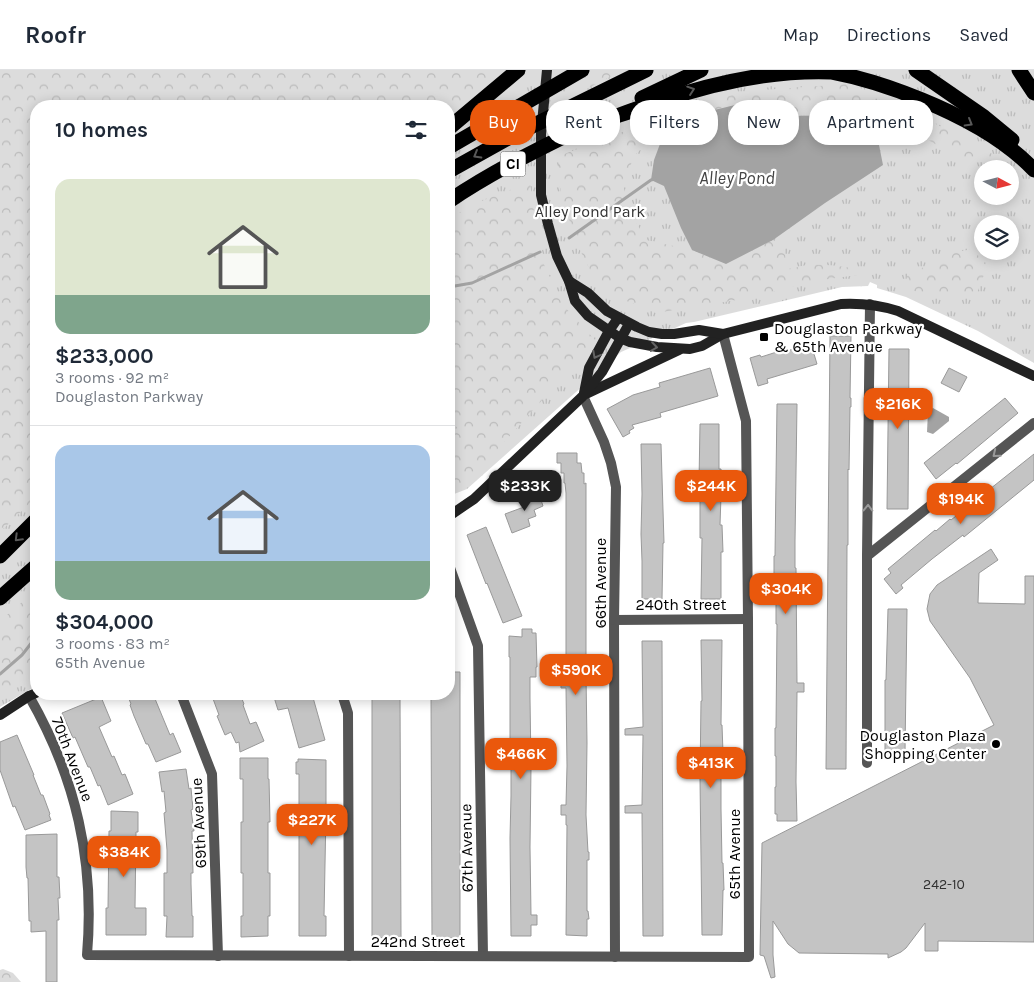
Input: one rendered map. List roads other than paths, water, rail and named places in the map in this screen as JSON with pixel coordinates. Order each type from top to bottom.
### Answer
[{"type":"highway","points":[[455,123],[518,70]]},
{"type":"highway","points":[[455,144],[582,70]]},
{"type":"highway","points":[[581,100],[638,70]]},
{"type":"highway","name":"CI","points":[[583,100],[646,70]]},
{"type":"highway","name":"CI","points":[[620,109],[701,70]]},
{"type":"highway","points":[[620,115],[700,87],[746,75],[776,70],[830,72],[893,88],[937,106],[969,122],[1005,145],[1034,170]]},
{"type":"highway","points":[[916,70],[984,117],[1012,140],[1034,164]]},
{"type":"highway","points":[[1019,70],[1034,93]]},
{"type":"highway","name":"CI","points":[[455,168],[546,118]]},
{"type":"highway","name":"CI","points":[[455,197],[548,145]]},
{"type":"highway","points":[[0,556],[30,526]]},
{"type":"highway","points":[[0,598],[30,571]]},
{"type":"main road","points":[[546,73],[540,168],[541,195],[548,224],[557,256],[569,281],[575,301],[588,316],[620,338],[647,346],[683,349],[702,346],[722,334],[841,304],[870,304],[898,311],[1034,376]]},
{"type":"main road","points":[[569,281],[588,293],[607,311],[629,324],[649,332],[674,334],[698,330],[722,334]]},
{"type":"main road","points":[[583,396],[590,368],[609,331],[618,318]]},
{"type":"main road","points":[[455,512],[474,499],[583,396],[602,372],[629,324]]},
{"type":"main road","points":[[583,396],[683,349]]},
{"type":"main road","points":[[0,715],[30,696]]},
{"type":"street","points":[[867,763],[870,304]]},
{"type":"street","name":"65th Avenue","points":[[722,334],[746,421],[749,957]]},
{"type":"street","name":"66th Avenue","points":[[583,396],[604,442],[616,487],[614,620],[615,957]]},
{"type":"street","points":[[867,556],[1034,423]]},
{"type":"street","name":"67th Avenue","points":[[455,582],[478,646],[482,956]]},
{"type":"street","name":"240th Street","points":[[614,620],[748,619]]},
{"type":"street","name":"70th Avenue","points":[[36,700],[64,768],[84,844],[89,902],[87,955]]},
{"type":"street","name":"69th Avenue","points":[[183,700],[212,774],[218,956]]},
{"type":"street","points":[[344,700],[348,713],[349,956]]},
{"type":"street","name":"242nd Street","points":[[87,955],[749,957]]},
{"type":"water","name":"Alley Pond","points":[[728,107],[728,145],[799,145],[799,116],[809,116],[809,145],[879,145],[883,165],[773,240],[726,264],[692,250],[664,186],[651,180],[654,160],[660,145],[718,145],[718,109]]},
{"type":"water","points":[[933,408],[949,417],[949,421],[933,434],[927,432],[928,411]]},
{"type":"waterway","points":[[569,238],[655,179]]},
{"type":"waterway","points":[[455,286],[472,283],[540,252]]},
{"type":"waterway","points":[[0,674],[22,655],[30,645]]},
{"type":"place","name":"Douglaston Parkway & 65th Avenue","points":[[764,337]]},
{"type":"place","name":"Douglaston Plaza Shopping Center","points":[[996,744]]},
{"type":"park label","name":"Alley Pond Park","points":[[590,211]]}]
